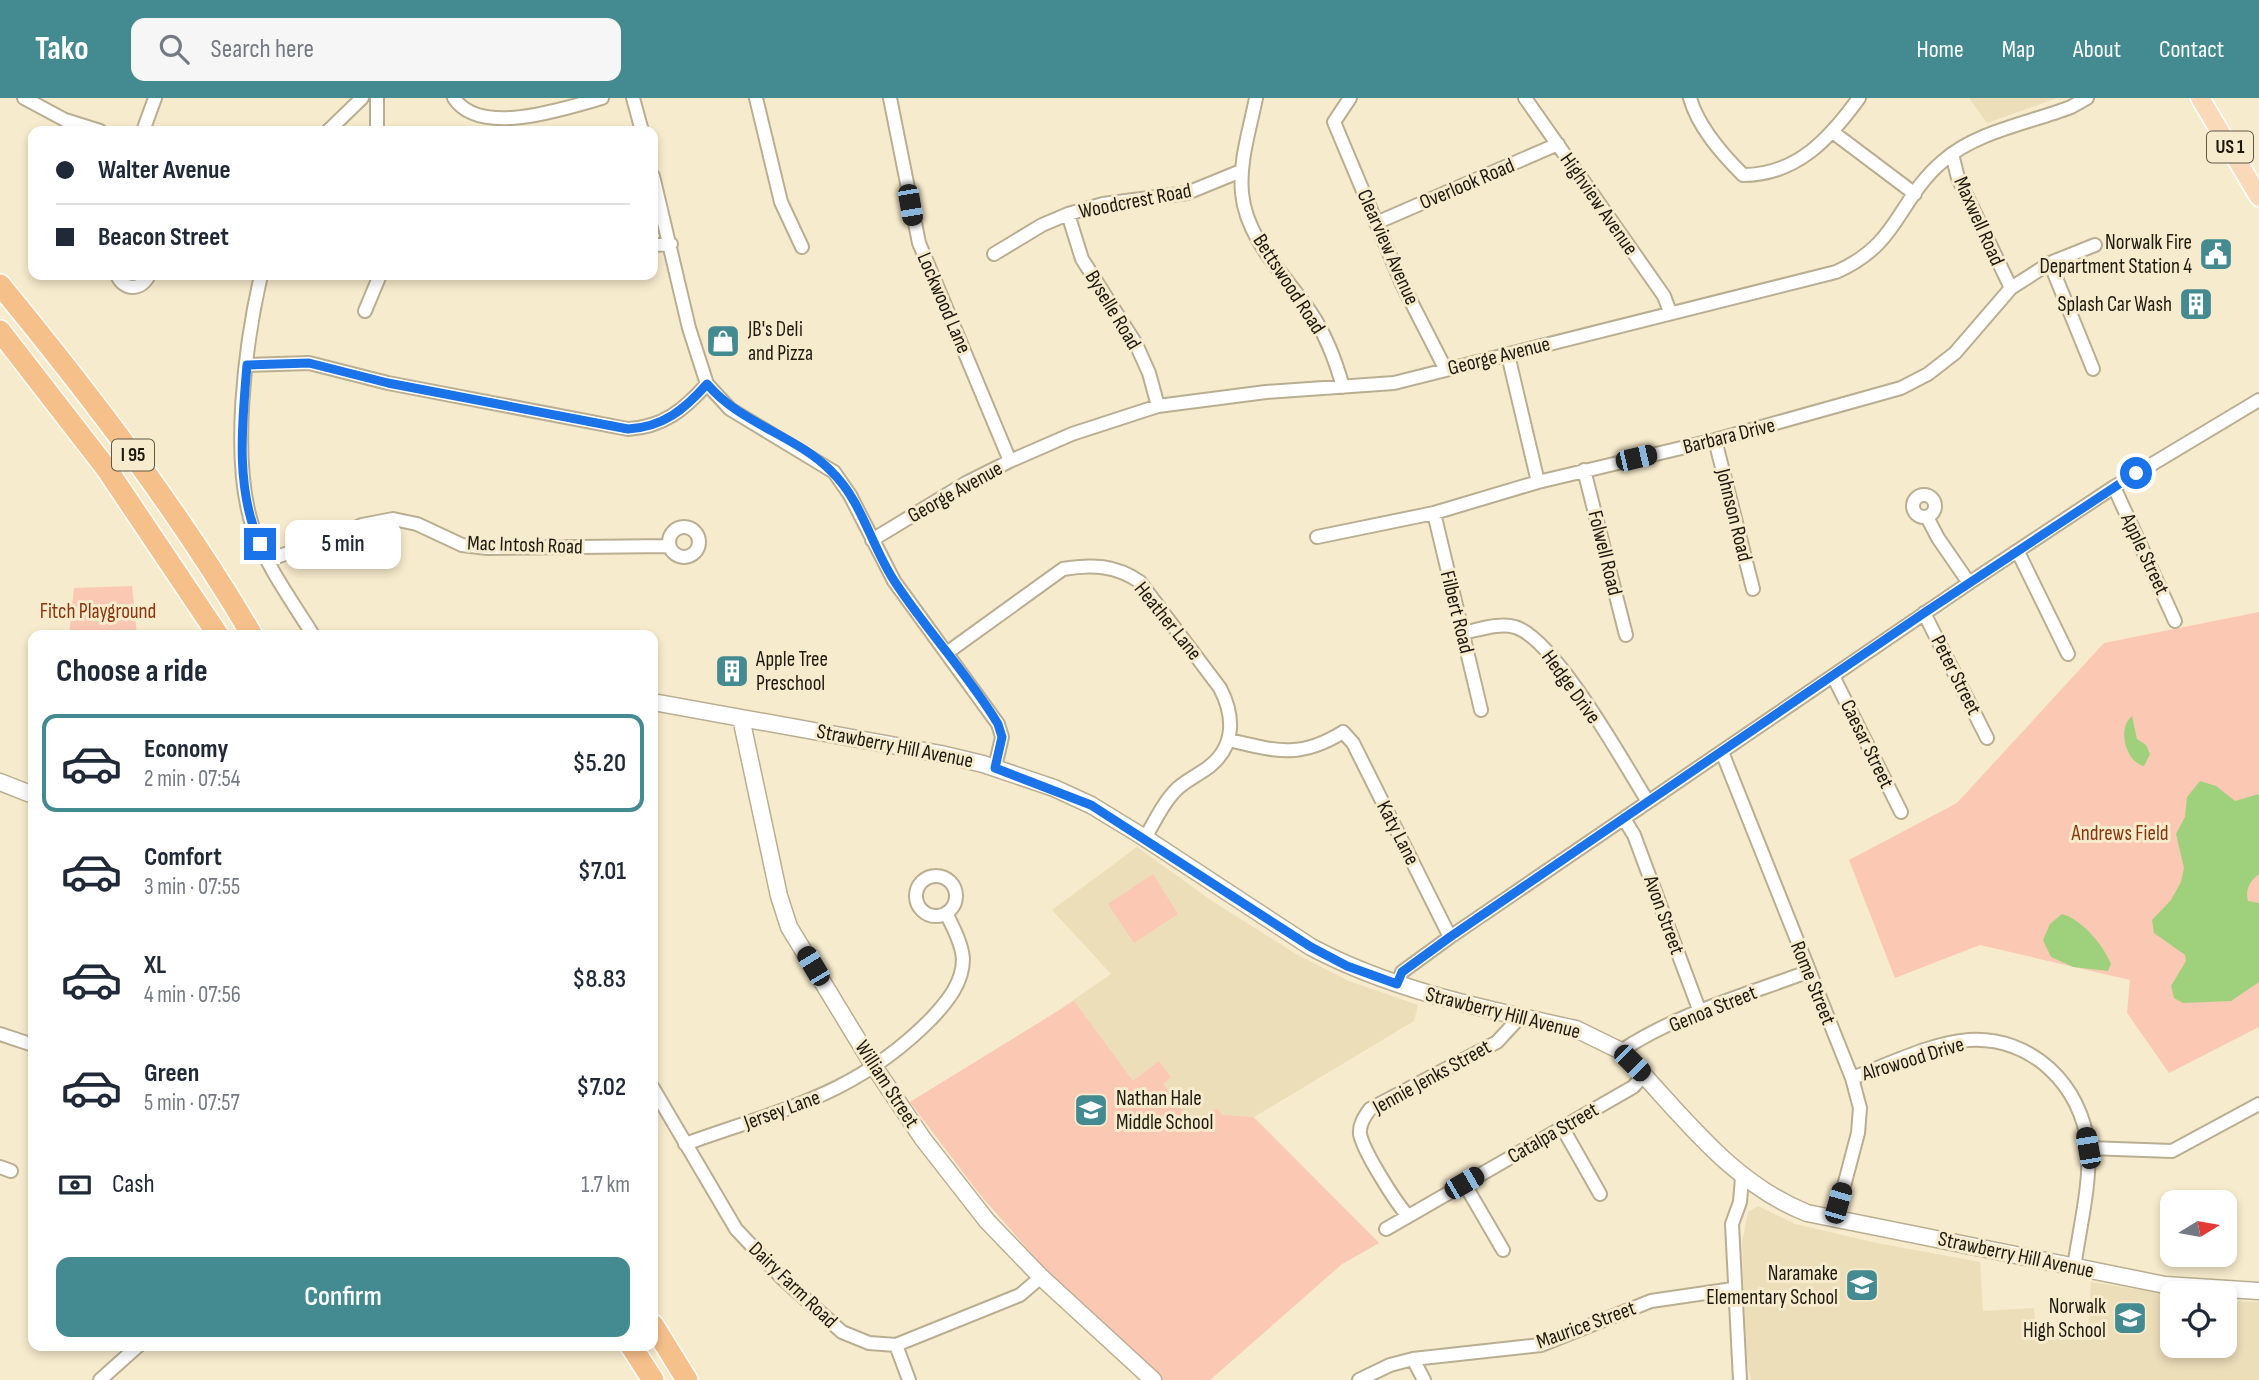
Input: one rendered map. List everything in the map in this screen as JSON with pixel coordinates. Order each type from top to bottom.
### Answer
[{"type":"highway","name":"I 95","points":[[0,285],[136,459],[249,630]]},
{"type":"highway","name":"I 95","points":[[0,331],[106,468],[215,630]]},
{"type":"highway","points":[[658,1333],[687,1380]]},
{"type":"highway","points":[[634,1351],[653,1380]]},
{"type":"main road","name":"US 1","points":[[2200,98],[2259,197]]},
{"type":"main road","name":"Strawberry Hill Avenue","points":[[658,703],[929,751],[995,768],[1091,805],[1311,947],[1347,966],[1418,993],[1576,1029],[1621,1051],[1742,1178],[1780,1202],[1835,1220],[1964,1242],[2074,1268],[2165,1285],[2259,1292]]},
{"type":"main road","name":"William Street","points":[[741,718],[779,896],[789,927],[873,1065],[948,1173],[987,1221],[1041,1277],[1153,1380]]},
{"type":"main road","points":[[0,782],[28,792]]},
{"type":"street","points":[[24,98],[65,120],[84,126]]},
{"type":"street","points":[[145,126],[155,98]]},
{"type":"street","points":[[333,126],[362,98]]},
{"type":"street","points":[[377,98],[377,126]]},
{"type":"street","points":[[454,98],[468,112],[492,118],[544,113],[602,98]]},
{"type":"street","points":[[633,98],[641,126]]},
{"type":"street","points":[[756,98],[781,202],[802,247]]},
{"type":"street","name":"Lockwood Lane","points":[[890,98],[919,243],[1010,461]]},
{"type":"street","name":"Bettswood Road","points":[[1256,98],[1241,170],[1242,196],[1259,242],[1313,315],[1335,359],[1343,387]]},
{"type":"street","name":"Clearview Avenue","points":[[1350,98],[1334,122],[1376,223],[1446,370]]},
{"type":"street","name":"Highview Avenue","points":[[1525,98],[1664,296],[1670,312]]},
{"type":"street","points":[[1690,98],[1696,114],[1718,147],[1743,175],[1776,170],[1802,159],[1834,133],[1859,98]]},
{"type":"street","name":"George Avenue","points":[[872,540],[966,483],[1010,461],[1072,434],[1158,406],[1214,398],[1394,383],[1836,272],[1861,261],[1879,246],[1915,194],[1952,153],[1970,142],[2071,107],[2087,98]]},
{"type":"street","points":[[1834,133],[1915,194]]},
{"type":"street","name":"Overlook Road","points":[[1376,223],[1558,144]]},
{"type":"street","name":"Maxwell Road","points":[[1952,153],[1958,178],[2011,288]]},
{"type":"street","name":"Woodcrest Road","points":[[994,254],[1042,225],[1068,214],[1103,204],[1187,193],[1241,170]]},
{"type":"street","points":[[658,195],[689,328],[707,384],[730,408],[834,472],[850,495],[894,581],[998,724],[1002,737],[995,768]]},
{"type":"street","name":"Byselle Road","points":[[1068,214],[1082,259],[1136,344],[1149,373],[1158,406]]},
{"type":"street","points":[[658,245],[671,244]]},
{"type":"street","name":"Barbara Drive","points":[[1318,537],[1434,513],[1538,482],[1715,440],[1901,388],[1928,374],[1955,353],[2011,288],[2050,264],[2095,244]]},
{"type":"street","points":[[2050,264],[2093,369]]},
{"type":"street","points":[[120,280],[124,285],[133,287],[145,280]]},
{"type":"street","points":[[260,280],[247,365],[242,430],[246,500],[253,529],[267,560],[310,630]]},
{"type":"street","points":[[365,311],[378,280]]},
{"type":"street","points":[[1507,355],[1538,482]]},
{"type":"street","points":[[247,365],[309,363],[388,383],[628,429],[644,428],[670,419],[690,404],[707,384]]},
{"type":"street","points":[[1397,984],[1402,972],[1450,937],[1924,613],[2114,487],[2259,400]]},
{"type":"street","name":"Johnson Road","points":[[1715,440],[1753,589]]},
{"type":"street","name":"Folwell Road","points":[[1584,470],[1626,635]]},
{"type":"street","name":"Apple Street","points":[[2114,487],[2175,621]]},
{"type":"street","name":"Filbert Road","points":[[1434,513],[1481,710]]},
{"type":"street","points":[[1927,517],[1969,583]]},
{"type":"street","name":"Mac Intosh Road","points":[[267,560],[362,525],[393,519],[417,524],[462,545],[487,548],[668,546]]},
{"type":"street","points":[[2018,552],[2068,653]]},
{"type":"street","name":"Heather Lane","points":[[948,652],[1063,569],[1083,565],[1125,572],[1140,582],[1220,688],[1228,704],[1229,740]]},
{"type":"street","name":"Peter Street","points":[[1924,613],[1987,738]]},
{"type":"street","name":"Hedge Drive","points":[[1462,633],[1506,625],[1526,631],[1554,660],[1580,696],[1648,802]]},
{"type":"street","name":"Caesar Street","points":[[1833,676],[1900,812]]},
{"type":"street","name":"Katy Lane","points":[[1229,740],[1270,749],[1299,751],[1321,745],[1343,732],[1353,743],[1450,937]]},
{"type":"street","points":[[1145,838],[1175,790],[1212,765],[1229,740]]},
{"type":"street","name":"Rome Street","points":[[1721,752],[1807,972],[1852,1078],[1860,1108],[1858,1133],[1835,1220]]},
{"type":"street","name":"Avon Street","points":[[1624,819],[1634,835],[1700,1012]]},
{"type":"street","name":"Jersey Lane","points":[[685,1144],[798,1107],[838,1089],[907,1042],[951,997],[958,983],[962,959],[946,914]]},
{"type":"street","name":"Genoa Street","points":[[1621,1051],[1636,1041],[1700,1012],[1807,972]]},
{"type":"street","name":"Jennie Jenks Street","points":[[1408,1216],[1396,1204],[1360,1135],[1361,1122],[1370,1109],[1497,1042],[1520,1017]]},
{"type":"street","points":[[0,1034],[28,1043]]},
{"type":"street","name":"Alrowood Drive","points":[[1852,1078],[1935,1048],[1969,1040],[2002,1043],[2033,1055],[2072,1092],[2082,1113],[2088,1148],[2074,1268]]},
{"type":"street","name":"Catalpa Street","points":[[1386,1229],[1633,1087],[1644,1075]]},
{"type":"street","name":"Dairy Farm Road","points":[[658,1097],[736,1229],[782,1278],[842,1332],[869,1343],[896,1345]]},
{"type":"street","points":[[2088,1148],[2172,1150],[2188,1145],[2259,1104]]},
{"type":"street","points":[[1562,1127],[1600,1194]]},
{"type":"street","points":[[1740,1380],[1733,1289],[1732,1224],[1741,1202],[1742,1178]]},
{"type":"street","points":[[1464,1183],[1503,1250]]},
{"type":"street","points":[[909,1380],[896,1345],[1020,1295],[1041,1277]]},
{"type":"street","name":"Maurice Street","points":[[1359,1380],[1390,1365],[1413,1359],[1541,1345],[1651,1301],[1733,1289]]},
{"type":"street","points":[[100,1380],[132,1351]]},
{"type":"street","points":[[1413,1359],[1424,1380]]},
{"type":"shaded area","points":[[1969,98],[2057,98],[1987,123]]},
{"type":"shaded area","points":[[2132,716],[2137,739],[2146,745],[2150,754],[2144,766],[2132,758],[2125,744],[2125,728]]},
{"type":"shaded area","points":[[2200,781],[2216,786],[2235,801],[2259,794],[2259,874],[2251,882],[2247,893],[2248,901],[2259,903],[2259,982],[2231,1001],[2183,1003],[2174,998],[2171,986],[2186,961],[2185,955],[2154,933],[2152,920],[2171,900],[2181,882],[2184,868],[2176,834],[2185,817],[2187,797]]},
{"type":"shaded area","name":"Nathan Hale Middle School","points":[[1137,847],[1212,901],[1296,954],[1349,981],[1418,1005],[1414,1021],[1254,1117],[1379,1243],[1342,1264],[1210,1380],[1161,1380],[1051,1276],[978,1192],[910,1102],[1030,1030],[1111,974],[1052,910]]},
{"type":"shaded area","points":[[2062,914],[2085,927],[2098,941],[2111,964],[2108,971],[2073,967],[2051,957],[2043,940],[2050,924]]},
{"type":"shaded area","name":"Naramake Elementary School","points":[[1758,1206],[1795,1224],[1877,1243],[1980,1262],[1983,1311],[2034,1308],[2036,1338],[2088,1335],[2091,1282],[2160,1293],[2160,1358],[2237,1358],[2237,1301],[2259,1302],[2259,1380],[1751,1380],[1746,1358],[1742,1243],[1748,1212]]},
{"type":"green space","name":"Fitch Playground","points":[[132,586],[136,630],[70,630],[74,588]]},
{"type":"green space","name":"Andrews Field","points":[[2259,612],[2259,1027],[2169,1073],[2127,1013],[2130,980],[1980,945],[1895,978],[1849,860],[1957,803],[2104,643]]},
{"type":"green space","points":[[1153,874],[1178,914],[1134,943],[1108,904]]},
{"type":"green space","name":"Nathan Hale Middle School","points":[[1074,1001],[1133,1081],[1159,1061],[1171,1077],[1163,1084],[1193,1125],[1217,1108],[1222,1115],[1253,1117],[1379,1243],[1342,1264],[1210,1380],[1161,1380],[1051,1276],[978,1192],[910,1102]]},
{"type":"place","name":"Norwalk Fire Department Station 4","points":[[2216,254]]},
{"type":"place","name":"Splash Car Wash","points":[[2196,304]]},
{"type":"place","name":"JB's Deli and Pizza","points":[[723,341]]},
{"type":"place","name":"Apple Tree Preschool","points":[[732,671]]},
{"type":"place","name":"Nathan Hale Middle School","points":[[1091,1110]]},
{"type":"place","name":"Naramake Elementary School","points":[[1862,1285]]},
{"type":"place","name":"Norwalk High School","points":[[2130,1318]]},
{"type":"route","points":[[260,544],[253,529],[246,500],[242,430],[247,365],[309,363],[388,383],[628,429],[644,428],[670,419],[690,404],[707,384],[730,408],[834,472],[850,495],[894,581],[998,724],[1002,737],[995,768],[1054,788],[1091,805],[1311,947],[1347,966],[1397,984],[1402,972],[1450,937],[1924,613],[2136,473]]}]
